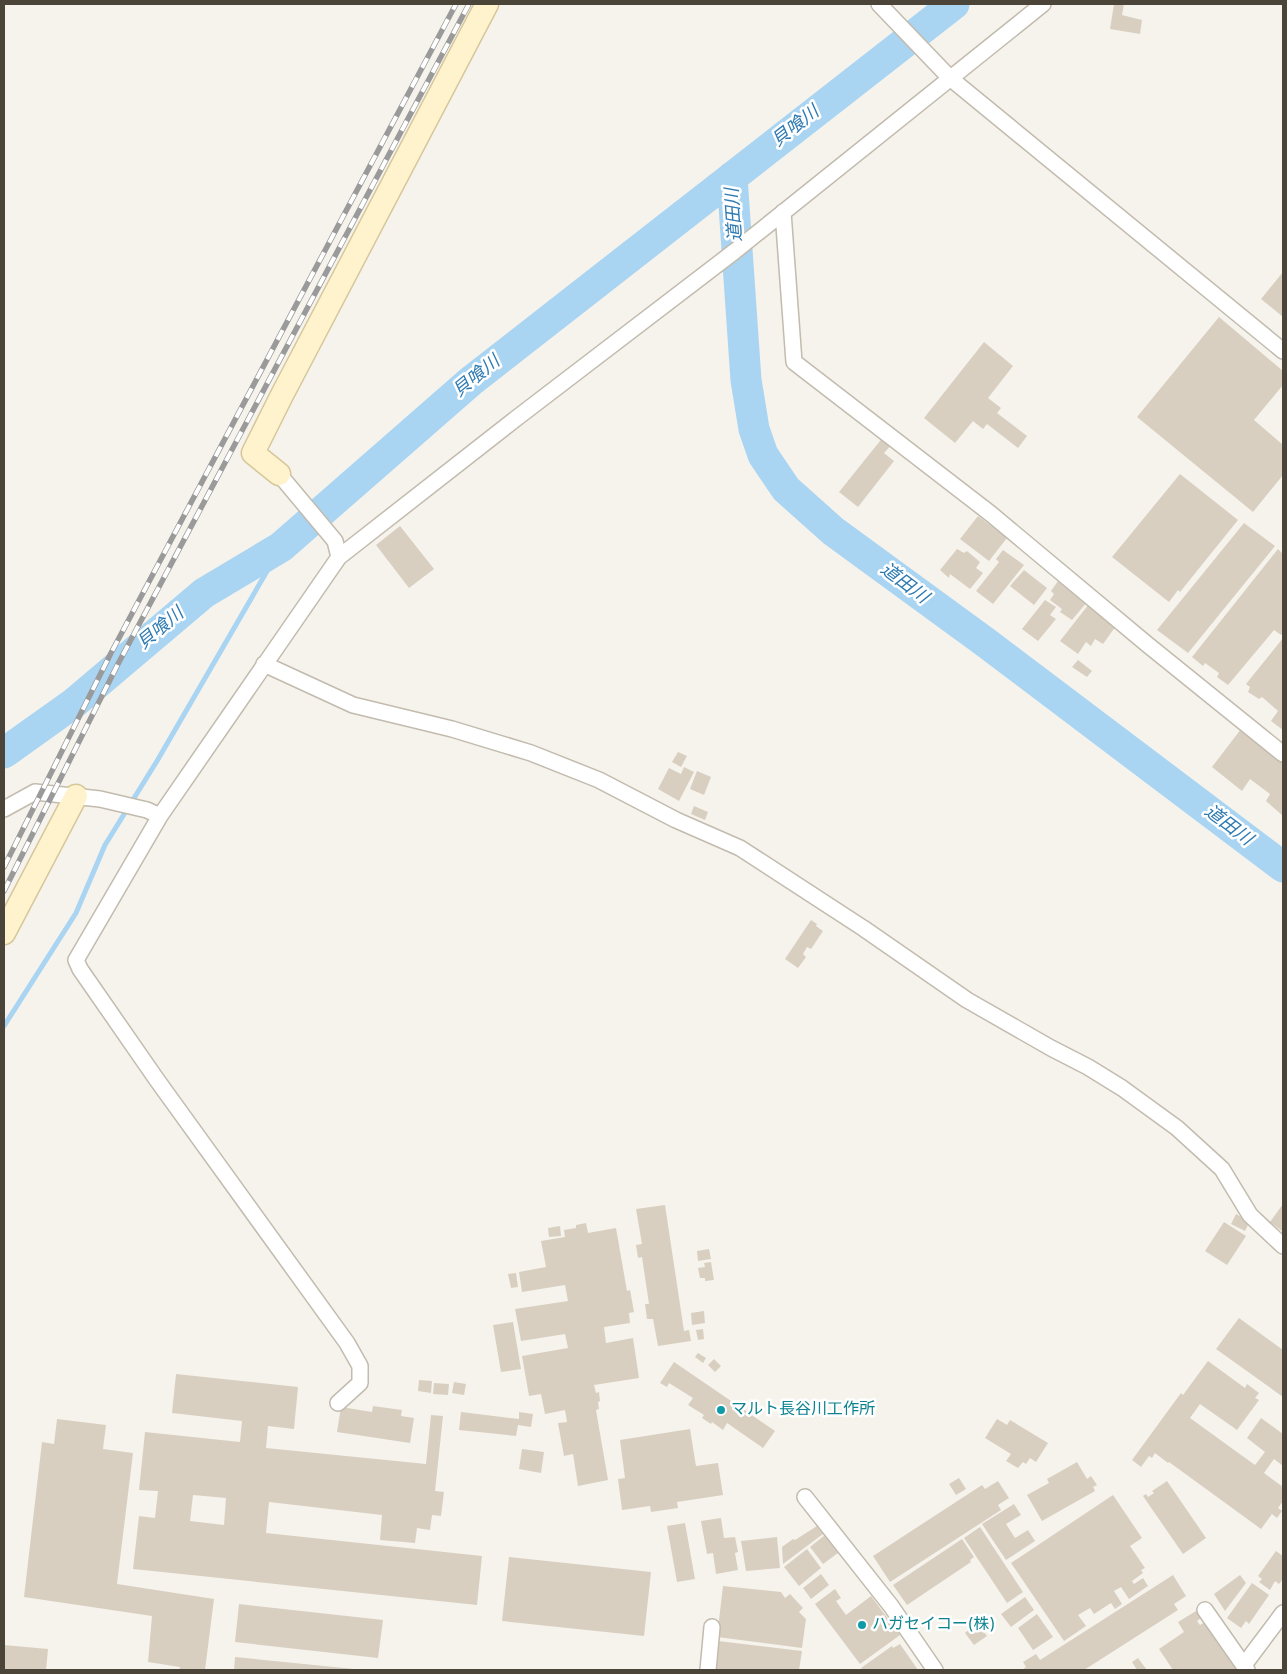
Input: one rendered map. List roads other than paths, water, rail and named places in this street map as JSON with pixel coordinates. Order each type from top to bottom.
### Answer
[{"type":"street","points":[[339,557],[335,541],[278,474],[253,453],[487,4]]},
{"type":"street","points":[[879,4],[947,75],[1283,351]]},
{"type":"street","points":[[338,1403],[360,1383],[360,1366],[347,1342],[157,1080],[80,969],[76,960],[153,813],[264,664],[339,557],[779,216],[947,75],[1043,4]]},
{"type":"street","points":[[779,216],[794,362],[990,514],[1283,754]]},
{"type":"street","points":[[264,664],[353,705],[452,729],[531,753],[600,780],[676,820],[740,848],[863,928],[967,1000],[1050,1048],[1088,1067],[1122,1088],[1177,1128],[1222,1169],[1250,1215],[1283,1246]]},
{"type":"street","points":[[4,809],[35,792],[100,799],[153,813]]},
{"type":"street","points":[[4,933],[76,796]]},
{"type":"street","points":[[804,1497],[891,1606],[935,1670]]},
{"type":"street","points":[[1205,1610],[1245,1668],[1283,1613]]},
{"type":"street","points":[[708,1670],[712,1627]]},
{"type":"waterway","name":"貝喰川","points":[[4,753],[74,703],[204,593],[281,547],[471,381],[954,4]]},
{"type":"waterway","name":"道田川","points":[[732,177],[746,380],[754,429],[763,455],[786,489],[833,531],[985,642],[1283,867]]},
{"type":"waterway","points":[[4,1026],[76,913],[105,845],[157,761],[281,547]]},
{"type":"railway","points":[[4,867],[110,655],[456,4]]},
{"type":"railway","points":[[4,891],[118,664],[469,4]]},
{"type":"place","name":"マルト長谷川工作所","points":[[721,1410]]},
{"type":"place","name":"ハガセイコー(株)","points":[[862,1625]]}]
